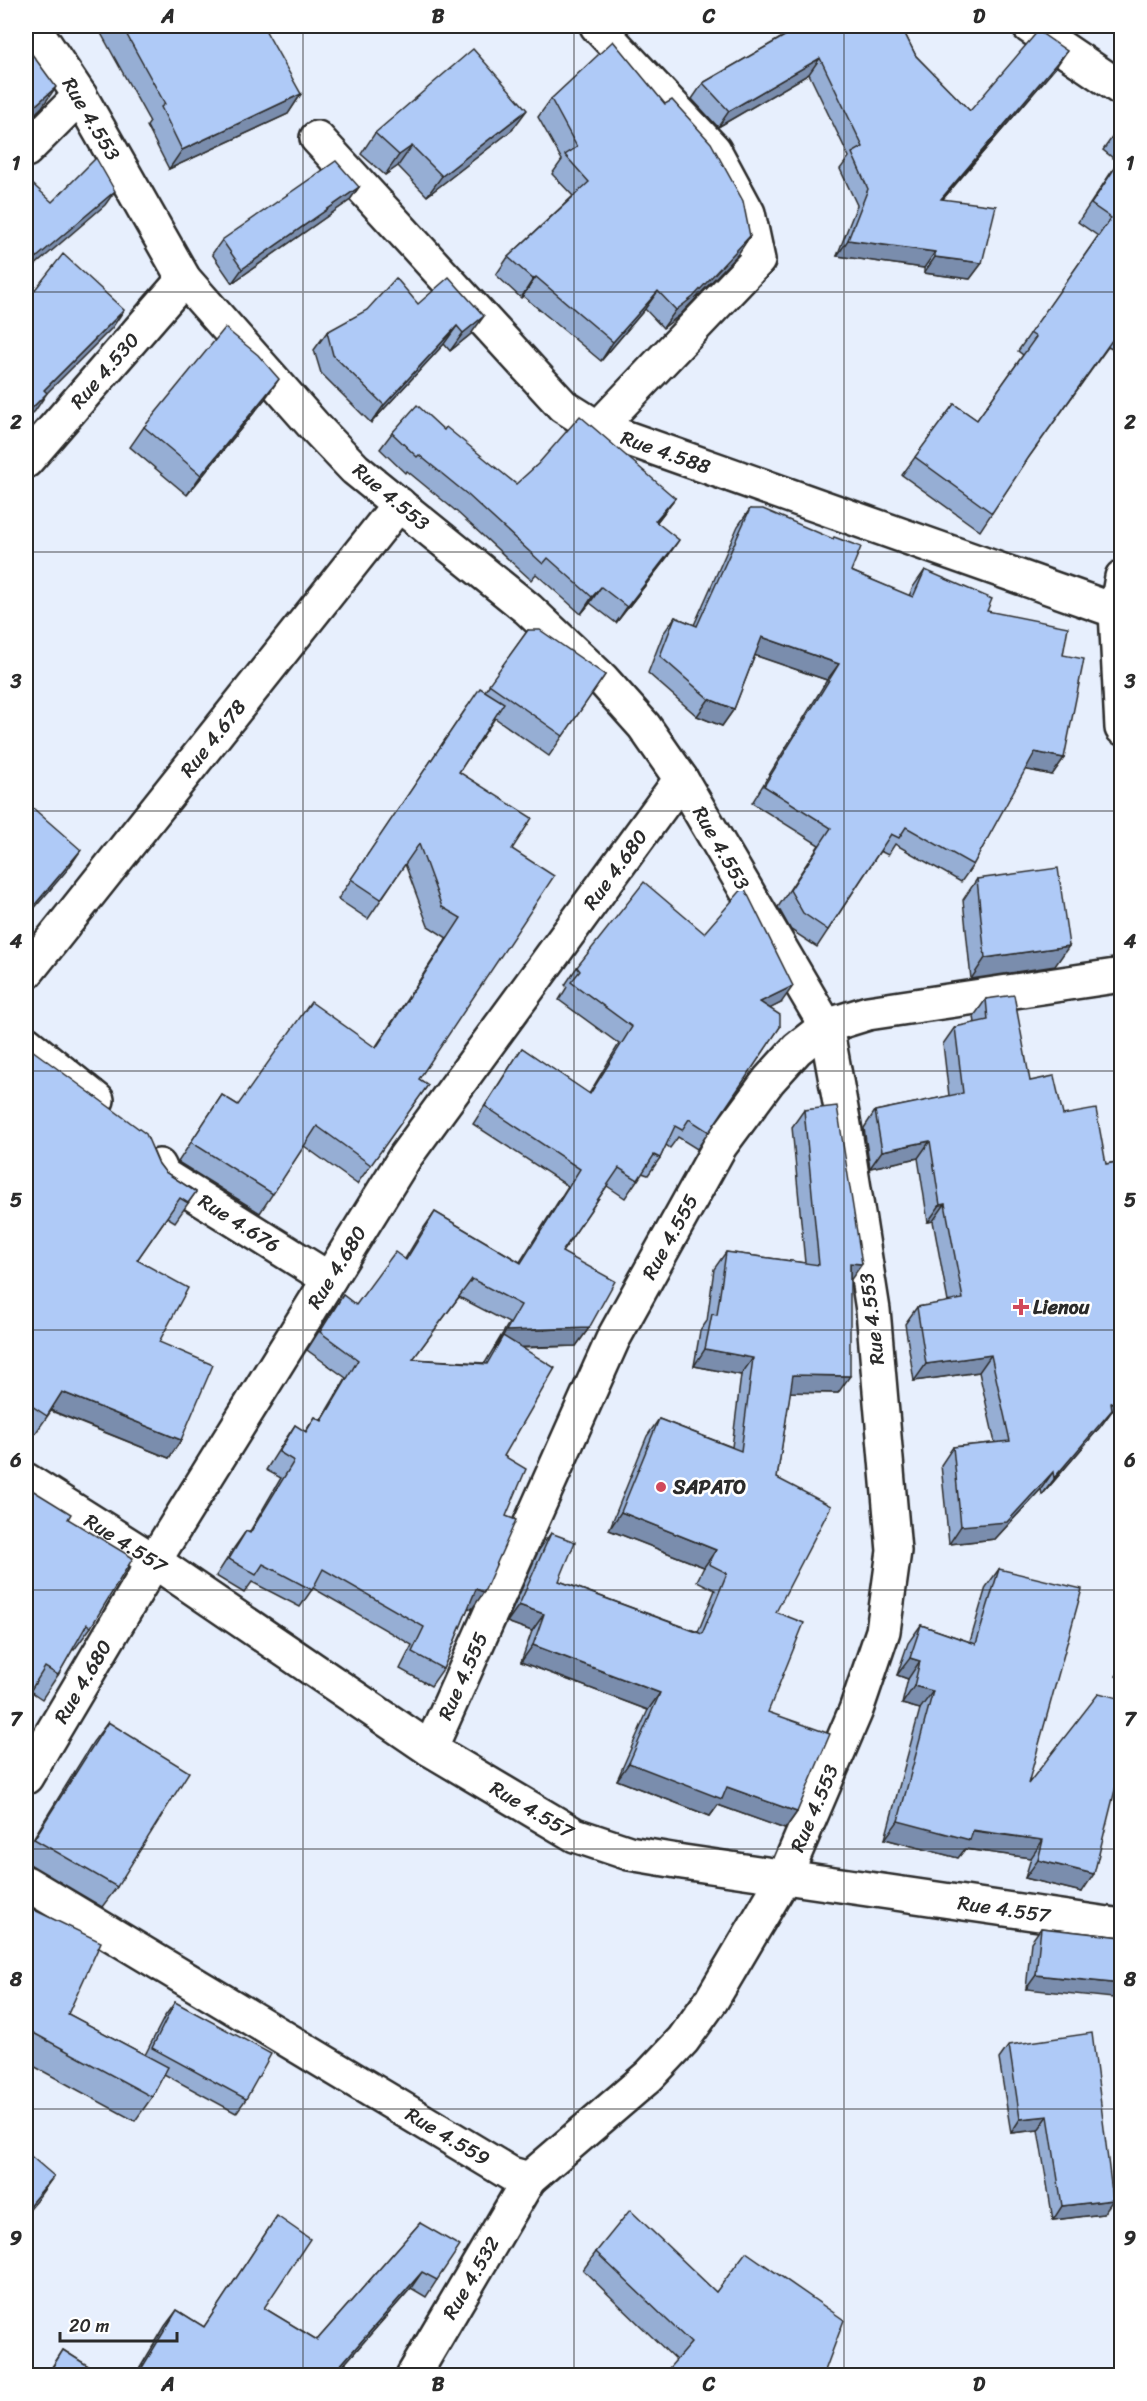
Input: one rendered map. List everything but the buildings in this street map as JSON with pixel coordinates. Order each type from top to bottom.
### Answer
[{"type":"street","name":"Rue 4.553","points":[[33,26],[80,96],[184,279],[355,468],[528,609],[602,679],[644,726],[681,779],[826,1026],[873,1310],[894,1551],[883,1631],[856,1710],[785,1876]]},
{"type":"street","points":[[597,26],[714,150],[748,213],[758,260],[598,428]]},
{"type":"street","points":[[1029,26],[1122,89]]},
{"type":"street","points":[[26,150],[80,96]]},
{"type":"street","name":"Rue 4.588","points":[[317,138],[563,406],[598,428],[1116,611]]},
{"type":"street","name":"Rue 4.530","points":[[26,461],[184,279]]},
{"type":"street","name":"Rue 4.678","points":[[26,973],[399,504]]},
{"type":"street","points":[[1122,577],[1116,611],[1122,728]]},
{"type":"street","name":"Rue 4.680","points":[[26,1777],[154,1560],[405,1157],[681,779]]},
{"type":"street","name":"Rue 4.555","points":[[430,1749],[613,1339],[720,1146],[776,1072],[797,1049],[826,1026],[868,1013],[1122,975]]},
{"type":"street","points":[[26,1043],[122,1120]]},
{"type":"street","name":"Rue 4.676","points":[[148,1141],[163,1175],[329,1279]]},
{"type":"street","name":"Rue 4.557","points":[[26,1480],[154,1560],[430,1749],[575,1836],[629,1853],[1122,1926]]},
{"type":"street","points":[[530,2179],[649,2076],[683,2040],[711,2001],[785,1876]]},
{"type":"street","name":"Rue 4.559","points":[[26,1883],[511,2174],[530,2179]]},
{"type":"street","name":"Rue 4.532","points":[[413,2376],[530,2179]]},
{"type":"place","name":"Lienou","points":[[1021,1307]]},
{"type":"place","name":"SAPATO","points":[[661,1487]]}]
